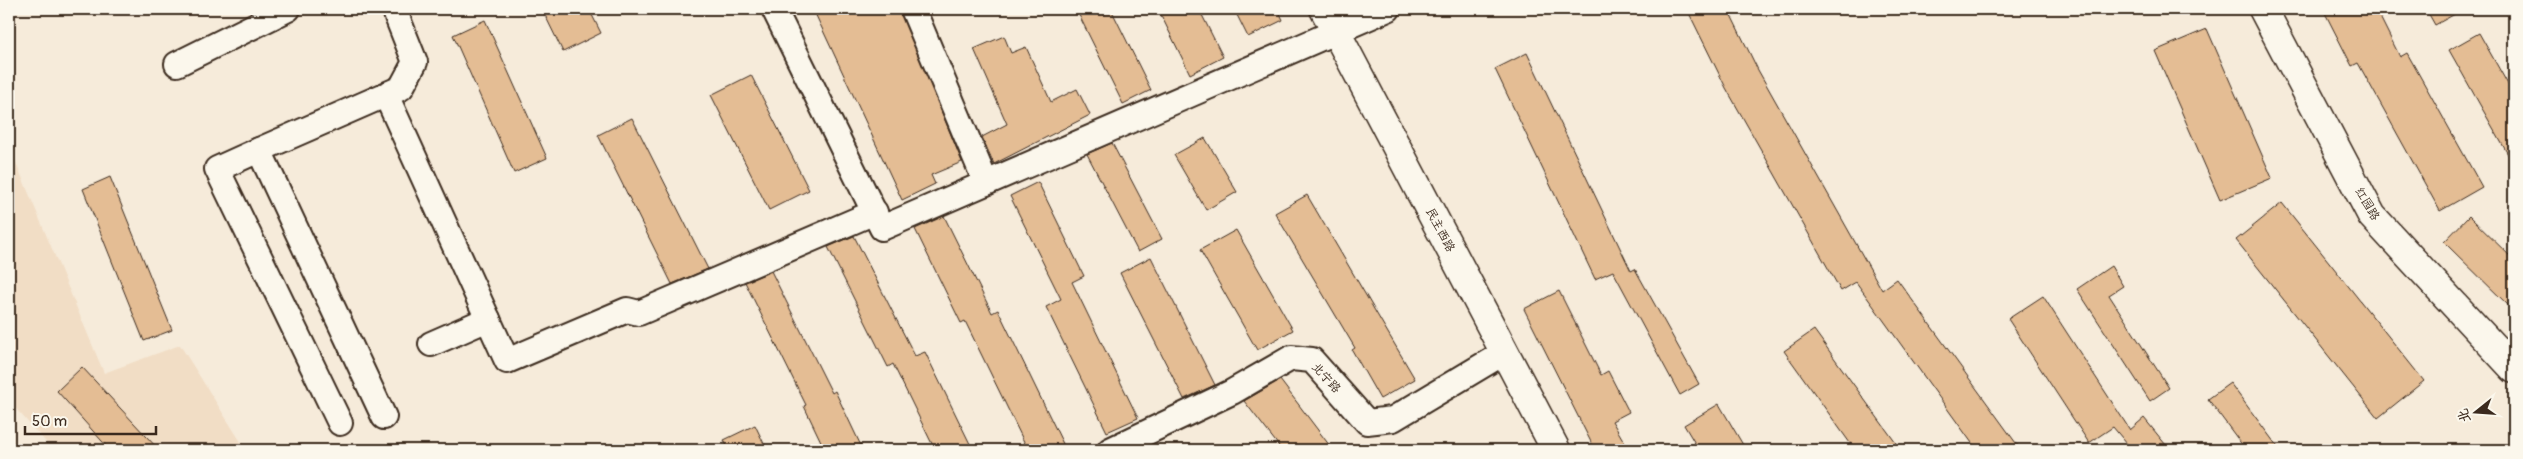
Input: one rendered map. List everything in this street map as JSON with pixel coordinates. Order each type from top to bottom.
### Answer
[{"type":"main road","name":"民主西路","points":[[1324,9],[1556,450]]},
{"type":"main road","name":"红园路","points":[[2263,9],[2372,216],[2507,364],[2514,369]]},
{"type":"street","points":[[177,64],[288,9]]},
{"type":"street","points":[[340,423],[217,169],[401,88],[415,62],[394,9]]},
{"type":"street","points":[[774,9],[882,228],[1388,9]]},
{"type":"street","points":[[913,9],[986,183]]},
{"type":"street","points":[[386,95],[507,361],[627,310],[639,312],[875,212]]},
{"type":"street","points":[[259,150],[384,417]]},
{"type":"street","points":[[431,344],[488,319]]},
{"type":"street","name":"北宁路","points":[[1110,450],[1232,392],[1291,358],[1312,360],[1367,422],[1392,419],[1505,352]]},
{"type":"shaded area","points":[[9,146],[104,373],[180,345],[246,450],[53,450],[9,401]]},
{"type":"building","points":[[542,9],[589,9],[601,33],[563,52]]},
{"type":"building","points":[[813,9],[900,9],[962,162],[931,175],[935,184],[902,200]]},
{"type":"building","points":[[1076,9],[1111,9],[1151,90],[1123,104]]},
{"type":"building","points":[[1158,9],[1199,9],[1223,57],[1190,74]]},
{"type":"building","points":[[1234,9],[1278,9],[1283,20],[1248,37]]},
{"type":"building","points":[[1687,9],[1728,9],[1758,70],[1882,290],[1897,279],[2021,450],[1977,450],[1856,282],[1841,291],[1726,88]]},
{"type":"building","points":[[2323,9],[2376,9],[2400,57],[2407,53],[2482,187],[2440,211],[2358,63],[2352,66]]},
{"type":"building","points":[[2426,9],[2464,9],[2435,25]]},
{"type":"building","points":[[485,20],[547,158],[514,173],[453,35]]},
{"type":"building","points":[[2207,29],[2272,178],[2220,200],[2155,51]]},
{"type":"building","points":[[2479,33],[2514,95],[2514,165],[2449,50]]},
{"type":"building","points":[[1004,36],[1011,53],[1026,47],[1051,102],[1077,89],[1090,115],[994,164],[982,137],[1007,124],[974,49]]},
{"type":"building","points":[[1527,53],[1631,271],[1635,269],[1699,384],[1680,395],[1613,271],[1595,279],[1495,69]]},
{"type":"building","points":[[751,75],[809,190],[769,210],[711,95]]},
{"type":"building","points":[[632,118],[708,269],[672,284],[598,135]]},
{"type":"building","points":[[1205,138],[1237,192],[1206,210],[1174,155]]},
{"type":"building","points":[[1112,143],[1162,239],[1138,252],[1087,154]]},
{"type":"building","points":[[110,177],[172,330],[144,341],[83,189]]},
{"type":"building","points":[[1038,182],[1084,276],[1072,282],[1138,418],[1107,432],[1046,307],[1061,299],[1010,196]]},
{"type":"building","points":[[1307,195],[1415,379],[1380,399],[1352,350],[1355,348],[1275,213]]},
{"type":"building","points":[[2282,203],[2424,381],[2378,418],[2236,240]]},
{"type":"building","points":[[944,216],[992,313],[998,310],[1066,450],[1028,450],[965,321],[961,323],[915,229]]},
{"type":"building","points":[[2469,216],[2514,260],[2514,311],[2444,242]]},
{"type":"building","points":[[1236,230],[1293,330],[1257,350],[1200,250]]},
{"type":"building","points":[[854,236],[915,356],[925,352],[973,450],[935,450],[893,364],[888,367],[828,247]]},
{"type":"building","points":[[1151,257],[1215,385],[1184,399],[1120,273]]},
{"type":"building","points":[[2111,266],[2123,286],[2109,295],[2169,388],[2150,401],[2077,289]]},
{"type":"building","points":[[771,271],[832,393],[835,391],[863,450],[825,450],[804,406],[806,405],[745,282]]},
{"type":"building","points":[[1559,291],[1601,375],[1608,371],[1629,412],[1612,421],[1629,450],[1595,450],[1524,309]]},
{"type":"building","points":[[2043,296],[2130,430],[2144,418],[2170,450],[2132,450],[2113,427],[2089,443],[2008,319]]},
{"type":"building","points":[[1814,330],[1901,450],[1855,450],[1784,351]]},
{"type":"building","points":[[82,367],[159,450],[110,450],[57,391]]},
{"type":"building","points":[[1280,380],[1333,450],[1282,450],[1244,401]]},
{"type":"building","points":[[2230,383],[2280,450],[2246,450],[2208,399]]},
{"type":"building","points":[[1719,404],[1746,450],[1699,450],[1684,425]]},
{"type":"building","points":[[755,425],[767,450],[729,450],[724,440]]}]
